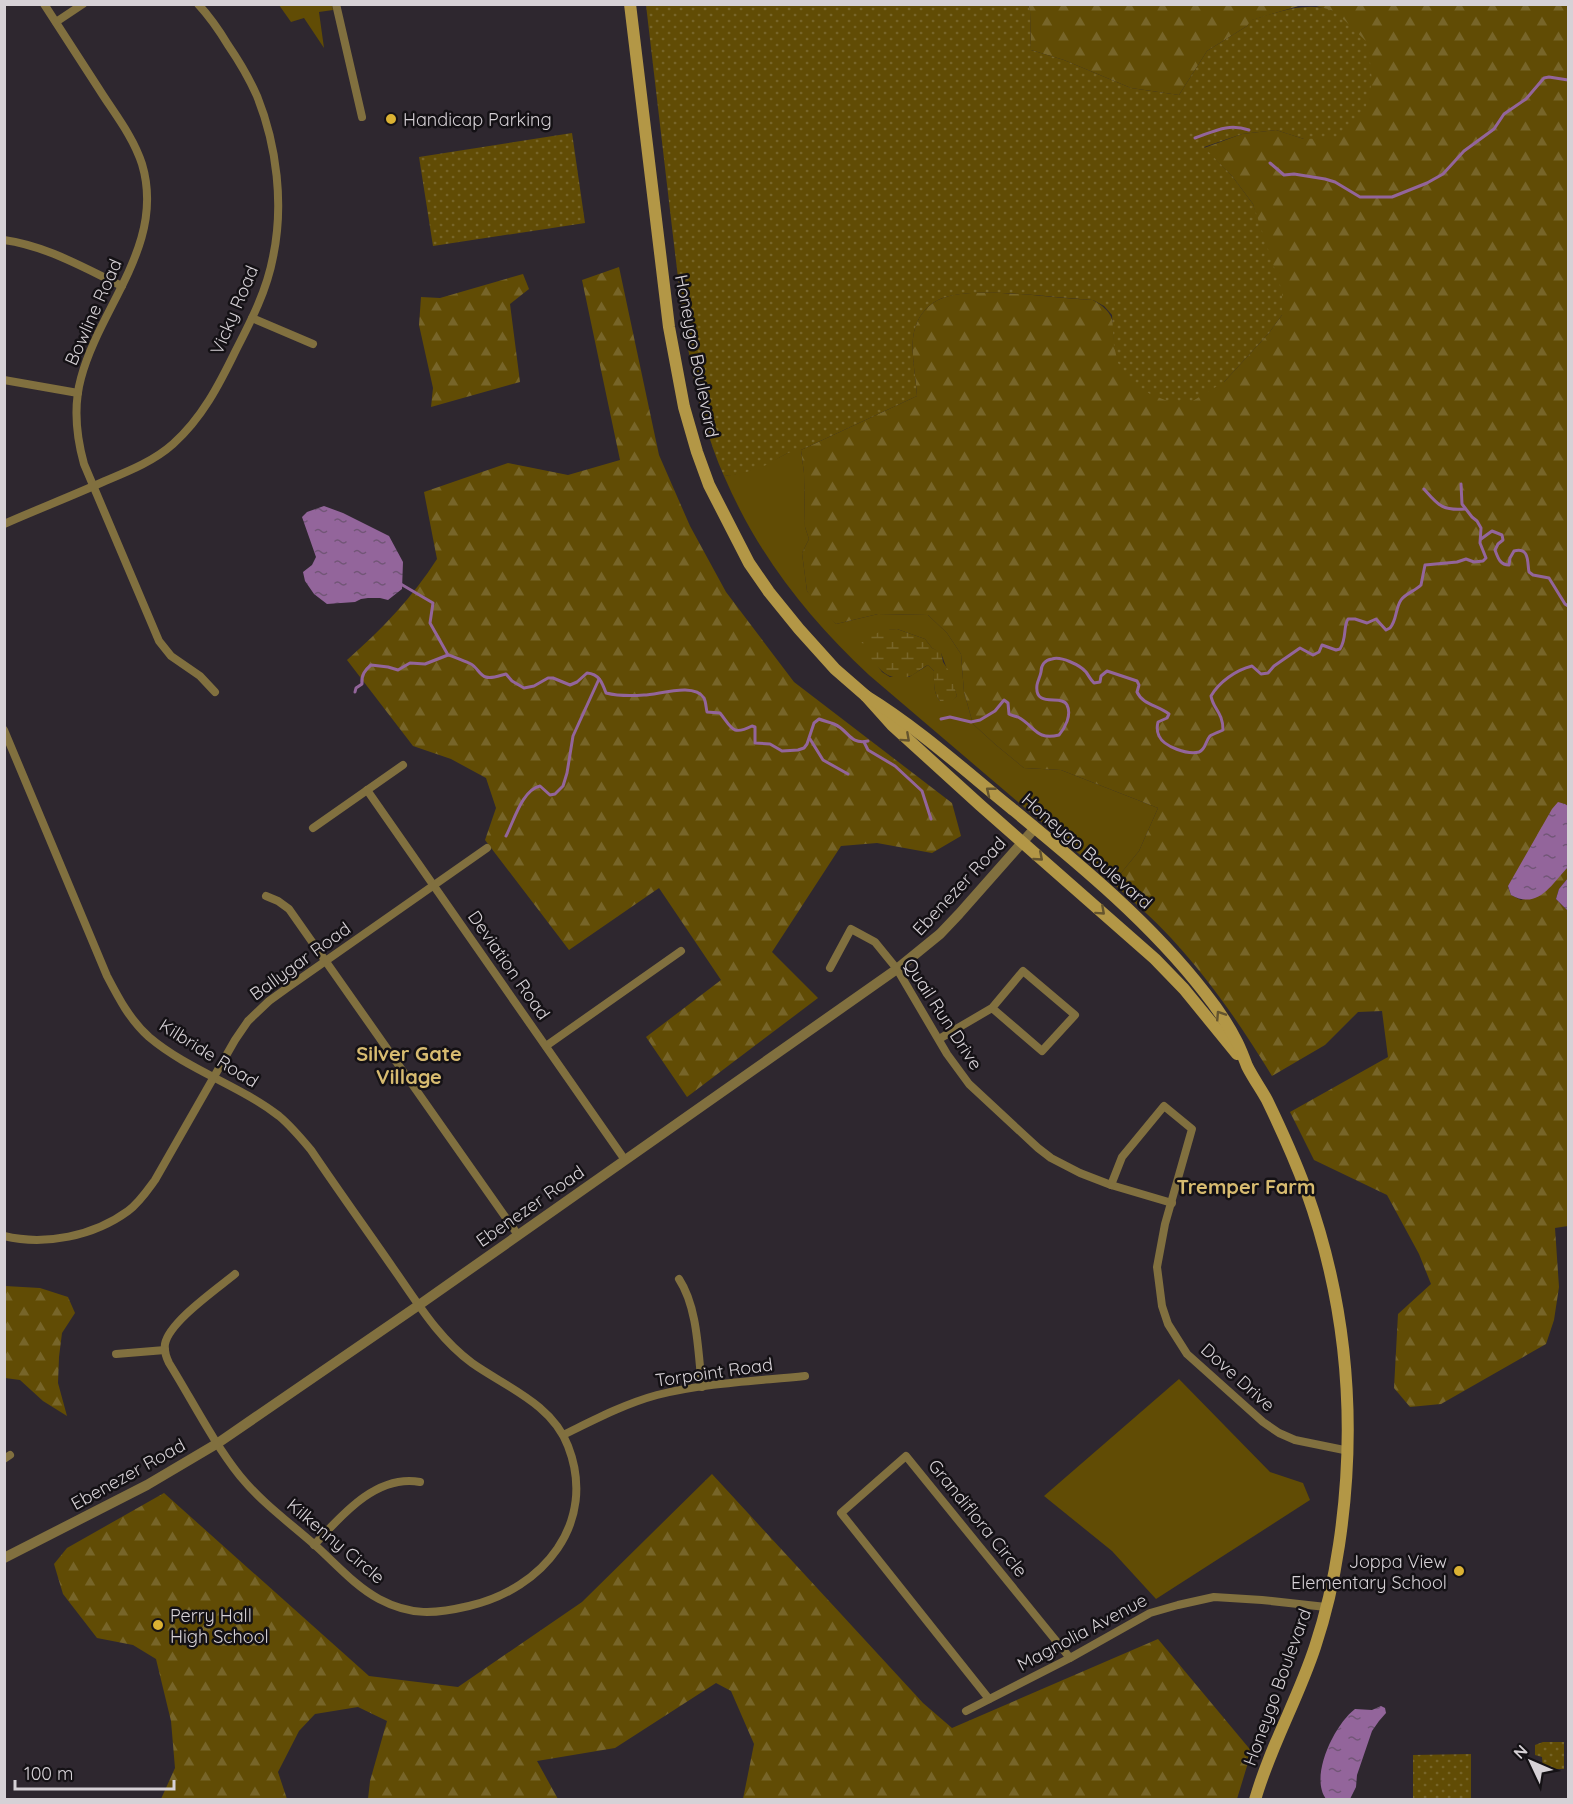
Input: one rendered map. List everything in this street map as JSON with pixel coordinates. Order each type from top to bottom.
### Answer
[{"type":"main road","name":"Honeygo Boulevard","points":[[630,4],[669,327],[684,407],[709,485],[755,572],[776,601],[835,669],[866,696],[892,725],[1155,959],[1184,989],[1248,1066]]},
{"type":"main road","name":"Honeygo Boulevard","points":[[866,696],[898,716],[1035,828],[1112,894],[1162,942],[1218,1011],[1237,1041],[1290,1150],[1306,1189],[1321,1236],[1336,1299],[1348,1394],[1349,1451],[1339,1546],[1315,1648],[1255,1800]]},
{"type":"street","name":"Bowline Road","points":[[45,4],[130,136],[142,165],[147,200],[144,231],[135,260],[81,378],[76,406],[76,435],[84,464],[159,641],[171,656],[200,676],[215,692]]},
{"type":"street","points":[[56,22],[83,4]]},
{"type":"street","name":"Vicky Road","points":[[4,524],[94,486],[160,454],[186,432],[218,387],[252,318],[268,277],[276,240],[277,190],[271,144],[257,96],[246,72],[213,21],[198,4]]},
{"type":"street","points":[[336,4],[362,117]]},
{"type":"street","points":[[4,240],[43,248],[122,286]]},
{"type":"street","points":[[252,318],[313,344]]},
{"type":"street","points":[[4,380],[78,393]]},
{"type":"street","name":"Kilbride Road","points":[[4,730],[107,976],[124,1008],[149,1036],[166,1050],[263,1105],[279,1116],[297,1134],[311,1150],[419,1305]]},
{"type":"street","points":[[313,828],[403,765]]},
{"type":"street","name":"Deviation Road","points":[[367,790],[625,1160]]},
{"type":"street","name":"Ebenezer Road","points":[[4,1558],[147,1485],[218,1443],[419,1305],[897,969],[940,934],[1035,828]]},
{"type":"street","name":"Ballygar Road","points":[[4,1236],[52,1239],[91,1231],[129,1211],[155,1180],[235,1040],[256,1012],[278,994],[487,848]]},
{"type":"street","points":[[266,896],[289,909],[518,1235]]},
{"type":"street","name":"Quail Run Drive","points":[[830,968],[851,928],[875,942],[897,969],[947,1054],[969,1084],[1038,1148],[1067,1167],[1111,1185],[1172,1203]]},
{"type":"street","points":[[546,1046],[681,951]]},
{"type":"street","points":[[939,1039],[992,1008],[1023,971],[1075,1015],[1042,1052],[992,1008]]},
{"type":"street","name":"Dove Drive","points":[[1111,1185],[1122,1157],[1164,1107],[1192,1129],[1159,1250],[1158,1284],[1168,1324],[1187,1354],[1263,1422],[1279,1433],[1303,1442],[1349,1451]]},
{"type":"street","points":[[116,1354],[165,1350],[168,1336],[179,1322],[235,1274]]},
{"type":"street","points":[[679,1279],[692,1310],[702,1387]]},
{"type":"street","name":"Kilkenny Circle","points":[[165,1350],[169,1363],[218,1443],[251,1488],[364,1589],[397,1607],[419,1613],[441,1612],[479,1604],[494,1598],[512,1590],[541,1570],[558,1550],[566,1535],[573,1514],[576,1483],[570,1452],[563,1434],[547,1415],[534,1402],[457,1351],[438,1331],[419,1305]]},
{"type":"street","name":"Torpoint Road","points":[[563,1434],[625,1406],[656,1395],[702,1387],[805,1376]]},
{"type":"street","name":"Grandiflora Circle","points":[[989,1699],[841,1513],[906,1456],[1070,1658]]},
{"type":"street","points":[[314,1545],[345,1513],[372,1493],[402,1481],[420,1482]]},
{"type":"street","name":"Magnolia Avenue","points":[[966,1712],[1150,1613],[1214,1598],[1262,1600],[1326,1607]]},
{"type":"green space","points":[[279,5],[332,5],[333,10],[319,12],[324,48],[304,18],[291,22]]},
{"type":"green space","points":[[646,5],[1028,5],[1031,50],[1064,60],[1131,88],[1179,95],[1207,51],[1247,26],[1251,20],[1303,7],[1323,8],[1333,11],[1368,43],[1372,81],[1364,115],[1336,138],[1304,139],[1276,130],[1242,134],[1204,147],[1232,176],[1253,204],[1282,291],[1282,315],[1269,333],[1224,382],[1191,402],[1170,402],[1150,394],[1133,382],[1118,363],[1114,346],[1112,315],[1104,306],[1093,300],[991,293],[952,296],[938,300],[929,306],[922,313],[915,327],[913,347],[917,396],[801,450],[787,453],[761,467],[740,474],[724,476],[696,388],[685,328]]},
{"type":"green space","points":[[1028,5],[1302,5],[1252,20],[1247,26],[1207,51],[1179,95],[1131,88],[1064,60],[1031,50]]},
{"type":"green space","points":[[1313,5],[1568,5],[1568,806],[1565,804],[1508,887],[1511,895],[1521,900],[1543,893],[1568,867],[1568,878],[1559,889],[1556,899],[1568,911],[1568,1226],[1555,1228],[1559,1287],[1554,1320],[1546,1344],[1441,1404],[1410,1407],[1394,1388],[1398,1314],[1431,1284],[1419,1254],[1387,1195],[1314,1160],[1290,1112],[1388,1057],[1382,1011],[1358,1012],[1325,1045],[1272,1076],[1237,1022],[1199,970],[1164,931],[1113,883],[1139,851],[1158,808],[1061,770],[1024,768],[973,724],[964,692],[961,654],[947,633],[928,615],[878,614],[836,624],[818,607],[807,591],[802,553],[809,539],[805,527],[804,473],[801,450],[917,396],[913,355],[914,332],[922,313],[938,300],[952,295],[991,293],[1093,300],[1106,309],[1112,318],[1114,346],[1224,382],[1269,333],[1282,315],[1253,204],[1232,176],[1204,148],[1242,134],[1276,130],[1304,139],[1332,11]]},
{"type":"green space","points":[[572,133],[585,223],[433,246],[419,157]]},
{"type":"green space","points":[[619,267],[659,455],[690,526],[726,592],[794,682],[952,803],[961,836],[932,853],[877,843],[841,846],[772,952],[818,998],[687,1097],[646,1037],[721,980],[659,888],[569,950],[485,840],[496,808],[486,778],[451,759],[413,746],[347,660],[396,612],[418,587],[437,559],[424,492],[508,463],[568,475],[620,460],[582,280]]},
{"type":"green space","points":[[523,274],[529,289],[510,304],[520,382],[431,407],[433,388],[419,325],[421,297],[440,298]]},
{"type":"green space","points":[[793,450],[801,450],[804,473],[805,527],[809,539],[802,553],[807,591],[836,624],[878,614],[928,615],[947,633],[961,654],[964,692],[973,724],[996,745],[1024,768],[1061,770],[1158,808],[1139,851],[1113,883],[869,675],[825,631],[786,583],[752,532],[724,476],[751,470]],"holes":[[[897,629],[925,639],[932,648],[941,653],[957,696],[951,701],[940,701],[938,698],[934,687],[934,671],[928,665],[909,677],[890,677],[882,672],[869,654],[875,638],[884,631]]]},
{"type":"green space","points":[[897,629],[925,639],[932,648],[941,652],[957,696],[952,701],[940,701],[938,698],[934,687],[934,671],[928,665],[910,676],[894,677],[880,669],[868,654],[870,647],[860,642],[883,630]]},
{"type":"green space","points":[[5,1286],[40,1288],[68,1297],[75,1313],[62,1333],[58,1383],[67,1416],[43,1401],[20,1380],[5,1378]]},
{"type":"green space","points":[[1179,1379],[1270,1472],[1303,1483],[1310,1500],[1156,1599],[1112,1551],[1044,1496]]},
{"type":"green space","points":[[712,1474],[923,1703],[952,1728],[1158,1639],[1253,1753],[1237,1799],[743,1799],[754,1744],[731,1691],[716,1683],[615,1748],[537,1761],[558,1799],[368,1799],[370,1781],[387,1721],[358,1707],[315,1714],[299,1731],[278,1772],[287,1799],[161,1799],[175,1768],[171,1721],[156,1659],[133,1645],[97,1638],[63,1594],[54,1564],[67,1548],[164,1493],[369,1676],[458,1687],[582,1602]]},
{"type":"green space","points":[[1543,1742],[1564,1742],[1564,1769],[1543,1769],[1542,1757],[1535,1755],[1535,1745]]},
{"type":"green space","points":[[1471,1754],[1471,1799],[1413,1799],[1413,1755]]},
{"type":"water","points":[[324,506],[389,536],[403,562],[402,589],[388,600],[368,598],[355,602],[327,604],[314,594],[305,581],[303,572],[312,565],[316,557],[302,517],[307,512]]},
{"type":"water","points":[[1558,802],[1568,806],[1568,867],[1550,888],[1536,897],[1521,899],[1511,895],[1508,886]]},
{"type":"water","points":[[1568,878],[1568,911],[1556,899],[1559,889]]},
{"type":"water","points":[[1381,1706],[1385,1708],[1386,1713],[1372,1731],[1357,1775],[1356,1787],[1350,1799],[1326,1799],[1322,1789],[1322,1764],[1340,1726],[1355,1709],[1372,1710]]},
{"type":"waterway","points":[[1270,163],[1284,175],[1294,174],[1325,179],[1335,182],[1360,197],[1392,197],[1443,174],[1464,151],[1494,129],[1504,114],[1526,99],[1544,78],[1568,80]]},
{"type":"waterway","points":[[1195,138],[1228,128],[1249,130]]},
{"type":"waterway","points":[[941,719],[950,717],[971,722],[980,720],[995,711],[1004,700],[1008,703],[1009,714],[1018,717],[1036,732],[1045,736],[1059,735],[1068,717],[1067,705],[1064,702],[1044,699],[1037,692],[1044,663],[1056,658],[1079,667],[1094,683],[1100,682],[1101,676],[1107,671],[1137,681],[1139,685],[1137,692],[1140,696],[1169,714],[1167,718],[1158,722],[1158,733],[1162,740],[1177,749],[1199,752],[1210,736],[1223,730],[1211,696],[1229,677],[1252,666],[1261,674],[1268,673],[1274,666],[1300,648],[1313,655],[1319,652],[1322,645],[1336,650],[1340,649],[1344,641],[1348,619],[1367,623],[1376,619],[1386,630],[1392,625],[1401,600],[1421,585],[1425,565],[1466,559],[1474,562],[1483,561],[1486,558],[1480,543],[1481,528],[1462,504],[1461,484]]},
{"type":"waterway","points":[[1424,489],[1441,506],[1465,509]]},
{"type":"waterway","points":[[1481,539],[1492,531],[1502,535],[1503,540],[1495,550],[1498,558],[1506,565],[1509,565],[1514,551],[1523,551],[1527,556],[1529,572],[1549,578],[1568,606]]},
{"type":"waterway","points":[[399,583],[433,603],[430,623],[448,655],[471,664],[486,677],[506,674],[512,681],[524,688],[534,686],[548,678],[570,685],[587,673],[597,677],[606,693],[611,694],[634,696],[676,690],[692,691],[704,698],[707,712],[720,713],[736,730],[755,727],[755,743],[770,744],[782,751],[804,748],[814,723],[819,719],[834,724],[857,741],[868,741]]},
{"type":"waterway","points":[[355,692],[356,688],[362,684],[364,673],[371,665],[398,670],[410,663],[425,664],[448,655]]},
{"type":"waterway","points":[[506,836],[528,793],[540,786],[550,795],[555,794],[563,786],[573,736],[599,679]]},
{"type":"waterway","points":[[810,739],[823,760],[848,774]]},
{"type":"waterway","points":[[864,742],[868,750],[895,766],[922,791],[931,819]]},
{"type":"place","name":"Handicap Parking","points":[[391,119]]},
{"type":"place","name":"Joppa View Elementary School","points":[[1459,1571]]},
{"type":"place","name":"Perry Hall High School","points":[[158,1625]]},
{"type":"district","name":"Silver Gate Village","points":[[409,1064]]},
{"type":"district","name":"Tremper Farm","points":[[1246,1186]]}]
